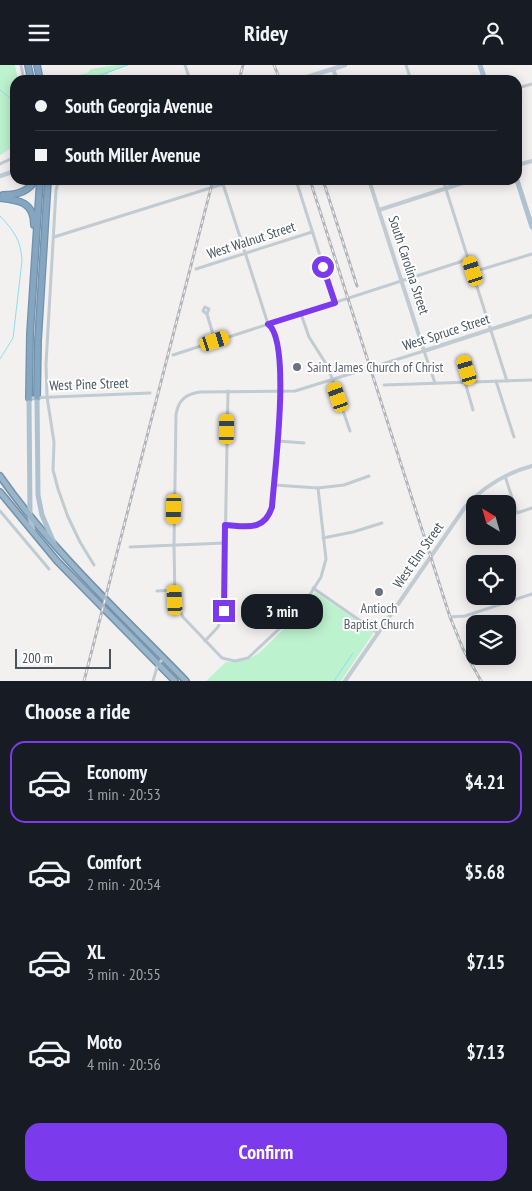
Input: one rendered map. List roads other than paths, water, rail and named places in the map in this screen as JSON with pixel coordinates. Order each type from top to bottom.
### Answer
[{"type":"highway","points":[[0,194],[11,195],[23,192],[32,185]]},
{"type":"highway","points":[[29,397],[29,352],[40,185]]},
{"type":"highway","points":[[37,397],[39,317],[48,185]]},
{"type":"highway","points":[[0,198],[19,201],[28,207],[34,216],[36,239]]},
{"type":"highway","points":[[0,476],[57,548],[186,681]]},
{"type":"highway","points":[[0,492],[37,538],[175,681]]},
{"type":"main road","points":[[311,75],[333,67],[345,65]]},
{"type":"main road","points":[[519,185],[532,227]]},
{"type":"main road","points":[[29,397],[30,516],[37,538]]},
{"type":"main road","points":[[37,397],[40,506],[45,525],[57,548]]},
{"type":"street","points":[[58,185],[46,357],[47,397],[54,442],[53,470],[58,489],[80,542],[94,565]]},
{"type":"street","points":[[54,237],[220,185]]},
{"type":"street","points":[[223,185],[279,354],[280,391],[278,441],[272,507],[269,515],[260,524],[252,526],[225,525]]},
{"type":"street","points":[[298,185],[335,303]]},
{"type":"street","name":"South Carolina Street","points":[[371,185],[434,383]]},
{"type":"street","points":[[445,185],[507,381]]},
{"type":"street","points":[[379,210],[456,185]]},
{"type":"street","name":"West Walnut Street","points":[[196,269],[312,232]]},
{"type":"street","points":[[473,271],[532,254]]},
{"type":"street","points":[[173,355],[469,259]]},
{"type":"street","points":[[207,314],[215,341]]},
{"type":"street","points":[[301,314],[309,337],[325,361],[333,380],[350,431]]},
{"type":"street","name":"West Spruce Street","points":[[174,545],[176,415],[180,401],[193,393],[300,390],[532,316]]},
{"type":"street","points":[[463,358],[470,382]]},
{"type":"street","points":[[384,385],[532,380]]},
{"type":"street","points":[[496,381],[514,437]]},
{"type":"street","points":[[465,382],[473,410]]},
{"type":"street","points":[[204,641],[218,627],[224,611],[228,391]]},
{"type":"street","name":"West Pine Street","points":[[29,397],[150,393]]},
{"type":"street","points":[[278,441],[304,443]]},
{"type":"street","name":"West Elm Street","points":[[345,681],[462,512],[484,489],[506,476],[532,465]]},
{"type":"street","points":[[506,476],[516,513],[532,508]]},
{"type":"street","points":[[274,485],[318,488],[344,485],[369,477]]},
{"type":"street","points":[[174,545],[174,590],[179,612],[204,641],[222,658],[235,661],[248,658],[296,614],[321,577],[326,559],[318,488]]},
{"type":"street","points":[[0,511],[49,569]]},
{"type":"street","points":[[323,538],[353,532],[382,523]]},
{"type":"street","points":[[130,547],[224,543]]},
{"type":"street","points":[[312,588],[378,633]]},
{"type":"street","points":[[157,591],[174,590]]},
{"type":"street","points":[[450,617],[465,616],[532,594]]},
{"type":"street","points":[[153,681],[158,664],[164,658]]},
{"type":"waterway","points":[[100,75],[128,65]]},
{"type":"waterway","points":[[0,90],[10,98]]},
{"type":"waterway","points":[[0,216],[16,236],[22,261],[13,338],[0,359]]},
{"type":"waterway","points":[[334,681],[353,653]]},
{"type":"railway","points":[[240,75],[243,65]]},
{"type":"railway","points":[[274,65],[278,75]]},
{"type":"railway","points":[[84,681],[212,185]]},
{"type":"railway","points":[[312,185],[450,617],[463,649],[481,681]]},
{"type":"railway","points":[[325,185],[357,286]]},
{"type":"place","name":"Saint James Church of Christ","points":[[297,367]]},
{"type":"place","name":"Antioch Baptist Church","points":[[379,592]]}]
